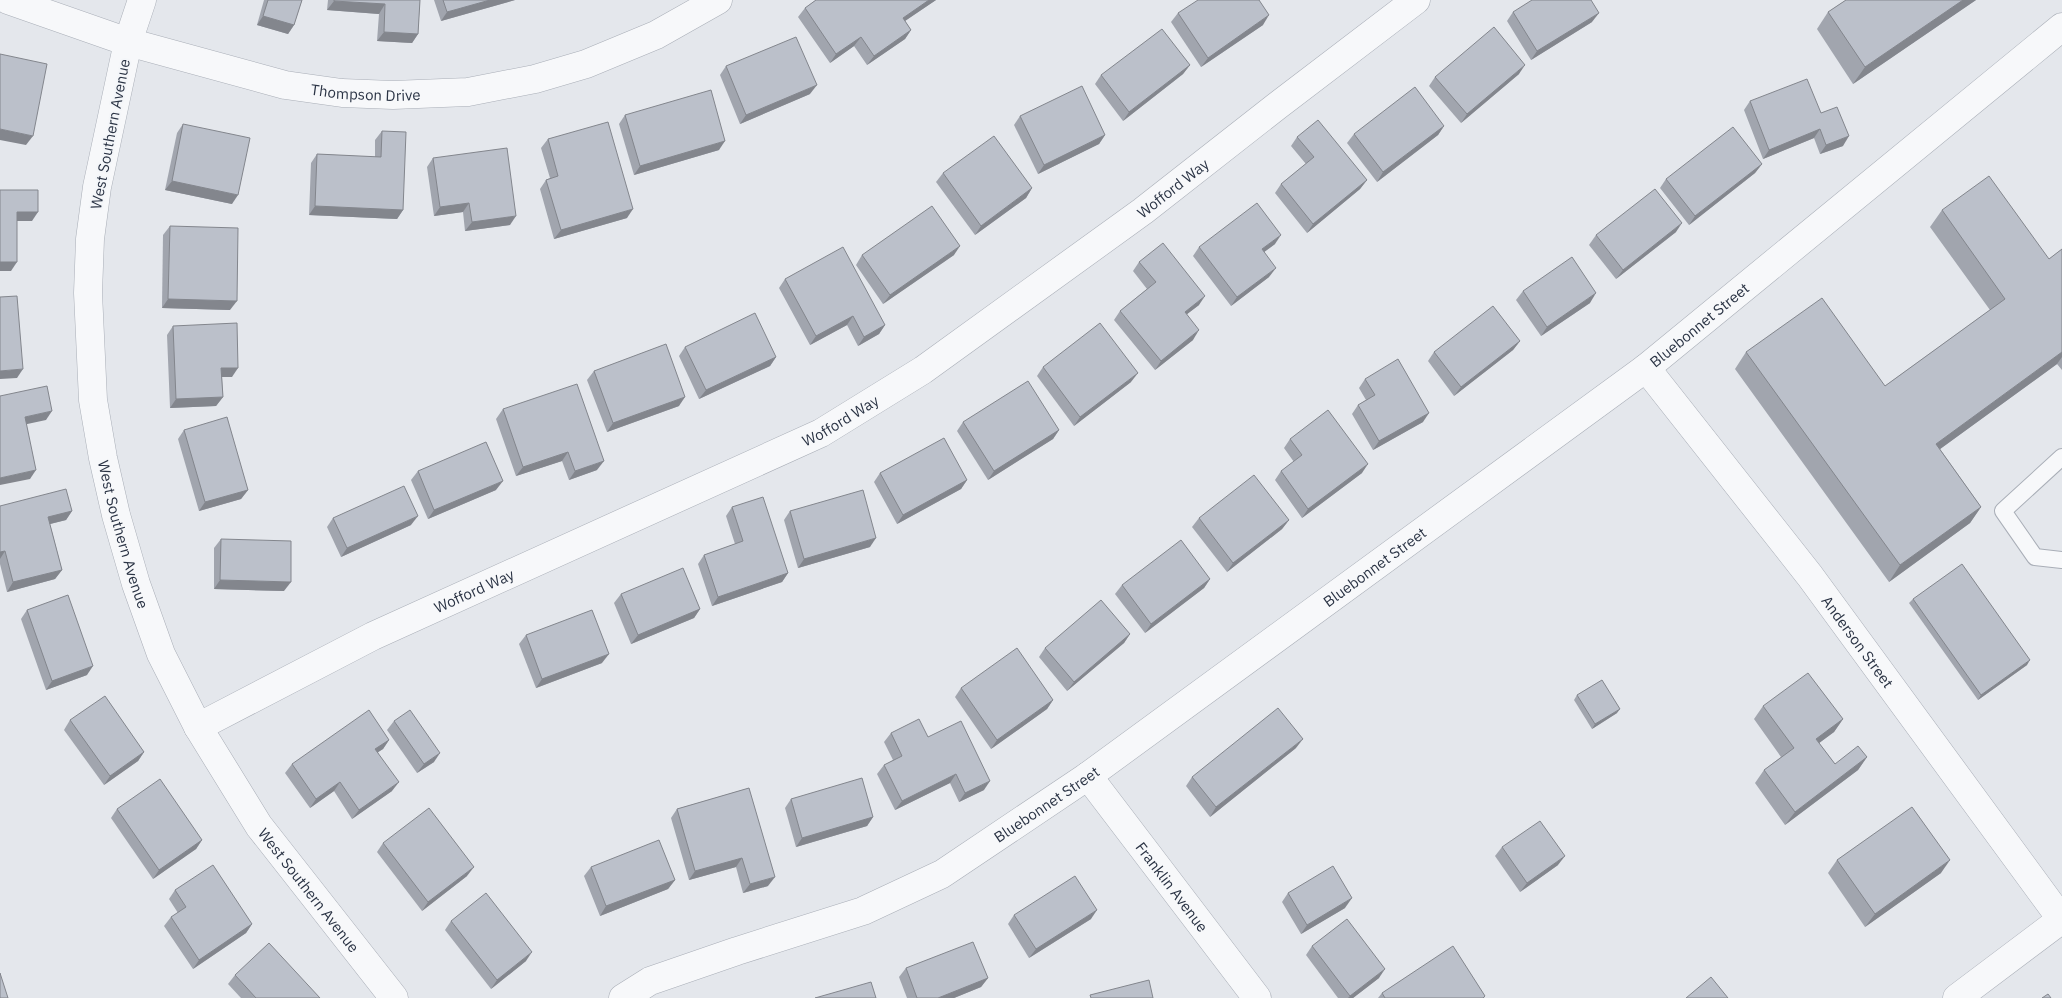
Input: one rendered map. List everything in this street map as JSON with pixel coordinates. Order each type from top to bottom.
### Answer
[{"type":"street","name":"Thompson Drive","points":[[8,0],[128,42],[286,85],[342,93],[393,95],[468,92],[535,80],[586,64],[656,35],[718,0]]},
{"type":"street","name":"West Southern Avenue","points":[[142,0],[128,42],[97,187],[90,239],[88,293],[93,400],[103,458],[116,515],[136,584],[161,654],[198,727],[259,826],[394,998]]},
{"type":"street","name":"Wofford Way","points":[[198,727],[373,636],[821,433],[923,370],[1143,211],[1416,0]]},
{"type":"street","name":"Bluebonnet Street","points":[[623,998],[650,981],[863,911],[942,874],[1088,776],[1646,368],[2062,27]]},
{"type":"street","name":"Anderson Street","points":[[1646,368],[1810,576],[2062,920]]},
{"type":"street","name":"Franklin Avenue","points":[[1088,776],[1256,998]]},
{"type":"street","points":[[1957,998],[2062,920]]},
{"type":"lane","points":[[2062,457],[2003,511],[2035,557],[2062,560]]},
{"type":"building","points":[[268,0],[302,0],[294,25],[263,16]]},
{"type":"building","points":[[334,0],[420,0],[418,34],[384,32],[385,4]]},
{"type":"building","points":[[443,0],[490,0],[447,12]]},
{"type":"building","points":[[816,0],[929,0],[903,18],[911,30],[874,56],[861,37],[836,54],[805,8]]},
{"type":"building","points":[[1198,0],[1259,0],[1269,15],[1208,58],[1178,13]]},
{"type":"building","points":[[1532,0],[1591,0],[1599,13],[1537,51],[1513,12]]},
{"type":"building","points":[[1846,0],[1963,0],[1865,67],[1828,12]]},
{"type":"building","points":[[1494,27],[1525,65],[1467,114],[1435,77]]},
{"type":"building","points":[[1162,29],[1190,65],[1129,112],[1101,75]]},
{"type":"building","points":[[796,37],[817,85],[746,115],[726,66]]},
{"type":"building","points":[[0,54],[47,64],[33,136],[0,129]]},
{"type":"building","points":[[1807,79],[1821,113],[1837,107],[1849,136],[1826,145],[1820,129],[1769,150],[1750,101]]},
{"type":"building","points":[[1082,86],[1105,135],[1044,165],[1020,116]]},
{"type":"building","points":[[1415,87],[1444,126],[1383,172],[1354,134]]},
{"type":"building","points":[[711,90],[725,141],[640,166],[625,115]]},
{"type":"building","points":[[1318,120],[1367,180],[1313,224],[1281,184],[1314,157],[1297,137]]},
{"type":"building","points":[[608,122],[633,209],[561,230],[546,180],[558,176],[548,139]]},
{"type":"building","points":[[183,124],[250,138],[238,195],[172,181]]},
{"type":"building","points":[[1733,127],[1762,164],[1695,216],[1666,179]]},
{"type":"building","points":[[382,131],[406,132],[403,210],[315,206],[317,154],[381,157]]},
{"type":"building","points":[[994,136],[1032,188],[981,226],[943,173]]},
{"type":"building","points":[[507,148],[516,216],[472,222],[469,203],[440,207],[433,158]]},
{"type":"building","points":[[1989,176],[2049,259],[2062,249],[2062,352],[1936,444],[1981,507],[1900,565],[1746,352],[1822,298],[1885,386],[2005,299],[1942,210]]},
{"type":"building","points":[[1655,189],[1682,223],[1623,270],[1596,235]]},
{"type":"building","points":[[0,190],[38,190],[38,212],[17,212],[17,262],[0,262]]},
{"type":"building","points":[[1257,203],[1281,235],[1262,249],[1276,268],[1237,297],[1199,247]]},
{"type":"building","points":[[932,206],[960,246],[890,295],[862,255]]},
{"type":"building","points":[[170,226],[238,228],[237,301],[168,299]]},
{"type":"building","points":[[1163,243],[1205,296],[1185,312],[1199,330],[1161,361],[1120,311],[1156,282],[1139,262]]},
{"type":"building","points":[[843,247],[885,325],[864,337],[853,316],[816,336],[785,279]]},
{"type":"building","points":[[1572,257],[1596,293],[1547,327],[1523,291]]},
{"type":"building","points":[[17,296],[23,369],[0,371],[0,297]]},
{"type":"building","points":[[1493,306],[1520,341],[1461,387],[1434,352]]},
{"type":"building","points":[[755,313],[776,357],[706,390],[685,347]]},
{"type":"building","points":[[237,323],[238,368],[221,368],[223,397],[176,399],[173,326]]},
{"type":"building","points":[[1100,323],[1138,373],[1080,417],[1043,367]]},
{"type":"building","points":[[666,344],[685,397],[613,423],[594,371]]},
{"type":"building","points":[[1398,359],[1429,413],[1379,441],[1358,405],[1375,395],[1365,379]]},
{"type":"building","points":[[1028,381],[1059,430],[994,471],[963,422]]},
{"type":"building","points":[[577,384],[604,461],[575,471],[568,452],[523,467],[503,409]]},
{"type":"building","points":[[47,386],[52,411],[25,417],[36,470],[0,478],[0,396]]},
{"type":"building","points":[[1328,410],[1368,464],[1308,509],[1281,471],[1302,455],[1290,439]]},
{"type":"building","points":[[227,417],[248,490],[205,502],[184,430]]},
{"type":"building","points":[[944,438],[967,480],[903,515],[880,473]]},
{"type":"building","points":[[486,442],[503,481],[434,510],[418,471]]},
{"type":"building","points":[[1254,475],[1289,520],[1233,563],[1199,518]]},
{"type":"building","points":[[404,486],[418,516],[347,548],[333,518]]},
{"type":"building","points":[[66,489],[72,511],[48,517],[62,570],[13,582],[5,551],[0,552],[0,506]]},
{"type":"building","points":[[863,490],[876,538],[804,559],[790,511]]},
{"type":"building","points":[[763,497],[788,573],[718,597],[704,555],[743,541],[732,507]]},
{"type":"building","points":[[221,539],[291,541],[291,582],[220,580]]},
{"type":"building","points":[[1181,540],[1210,579],[1151,624],[1122,585]]},
{"type":"building","points":[[1962,564],[2030,660],[1981,695],[1913,599]]},
{"type":"building","points":[[683,568],[700,609],[638,635],[621,594]]},
{"type":"building","points":[[68,595],[93,666],[52,681],[27,610]]},
{"type":"building","points":[[1101,600],[1130,634],[1074,682],[1045,648]]},
{"type":"building","points":[[592,610],[609,654],[542,679],[526,635]]},
{"type":"building","points":[[1017,648],[1053,700],[997,740],[961,688]]},
{"type":"building","points":[[1808,673],[1843,719],[1816,739],[1835,764],[1858,746],[1867,757],[1795,812],[1764,770],[1794,748],[1763,706]]},
{"type":"building","points":[[1602,680],[1620,709],[1595,724],[1577,695]]},
{"type":"building","points":[[105,696],[144,752],[110,776],[70,720]]},
{"type":"building","points":[[1278,708],[1303,739],[1216,807],[1192,777]]},
{"type":"building","points":[[369,710],[389,740],[375,749],[399,782],[359,810],[340,782],[316,799],[292,764]]},
{"type":"building","points":[[410,710],[440,753],[424,764],[394,721]]},
{"type":"building","points":[[919,719],[928,737],[961,721],[990,781],[965,793],[956,774],[902,801],[884,765],[902,756],[891,733]]},
{"type":"building","points":[[862,778],[873,817],[802,838],[791,799]]},
{"type":"building","points":[[160,779],[202,840],[159,870],[117,809]]},
{"type":"building","points":[[749,788],[775,877],[750,884],[742,858],[695,871],[677,809]]},
{"type":"building","points":[[1912,807],[1950,860],[1875,914],[1837,860]]},
{"type":"building","points":[[429,808],[474,867],[428,902],[383,843]]},
{"type":"building","points":[[1540,821],[1565,856],[1527,883],[1502,847]]},
{"type":"building","points":[[659,840],[675,880],[606,906],[591,867]]},
{"type":"building","points":[[213,865],[252,924],[199,960],[171,917],[186,907],[175,890]]},
{"type":"building","points":[[1333,866],[1352,898],[1307,925],[1288,893]]},
{"type":"building","points":[[1075,876],[1097,910],[1036,949],[1014,915]]},
{"type":"building","points":[[486,893],[532,952],[497,980],[451,921]]},
{"type":"building","points":[[1347,919],[1385,969],[1350,996],[1312,946]]},
{"type":"building","points":[[973,942],[988,978],[938,998],[917,998],[906,968]]},
{"type":"building","points":[[269,943],[320,998],[256,998],[235,975]]},
{"type":"building","points":[[1453,946],[1485,996],[1483,998],[1385,998],[1382,993]]},
{"type":"building","points":[[0,973],[8,998],[0,998]]},
{"type":"building","points":[[1711,977],[1728,998],[1686,998]]},
{"type":"building","points":[[1149,980],[1153,998],[1091,998],[1090,995]]},
{"type":"building","points":[[871,982],[876,998],[815,998]]},
{"type":"building","points":[[2048,994],[2051,998],[2042,998]]}]
